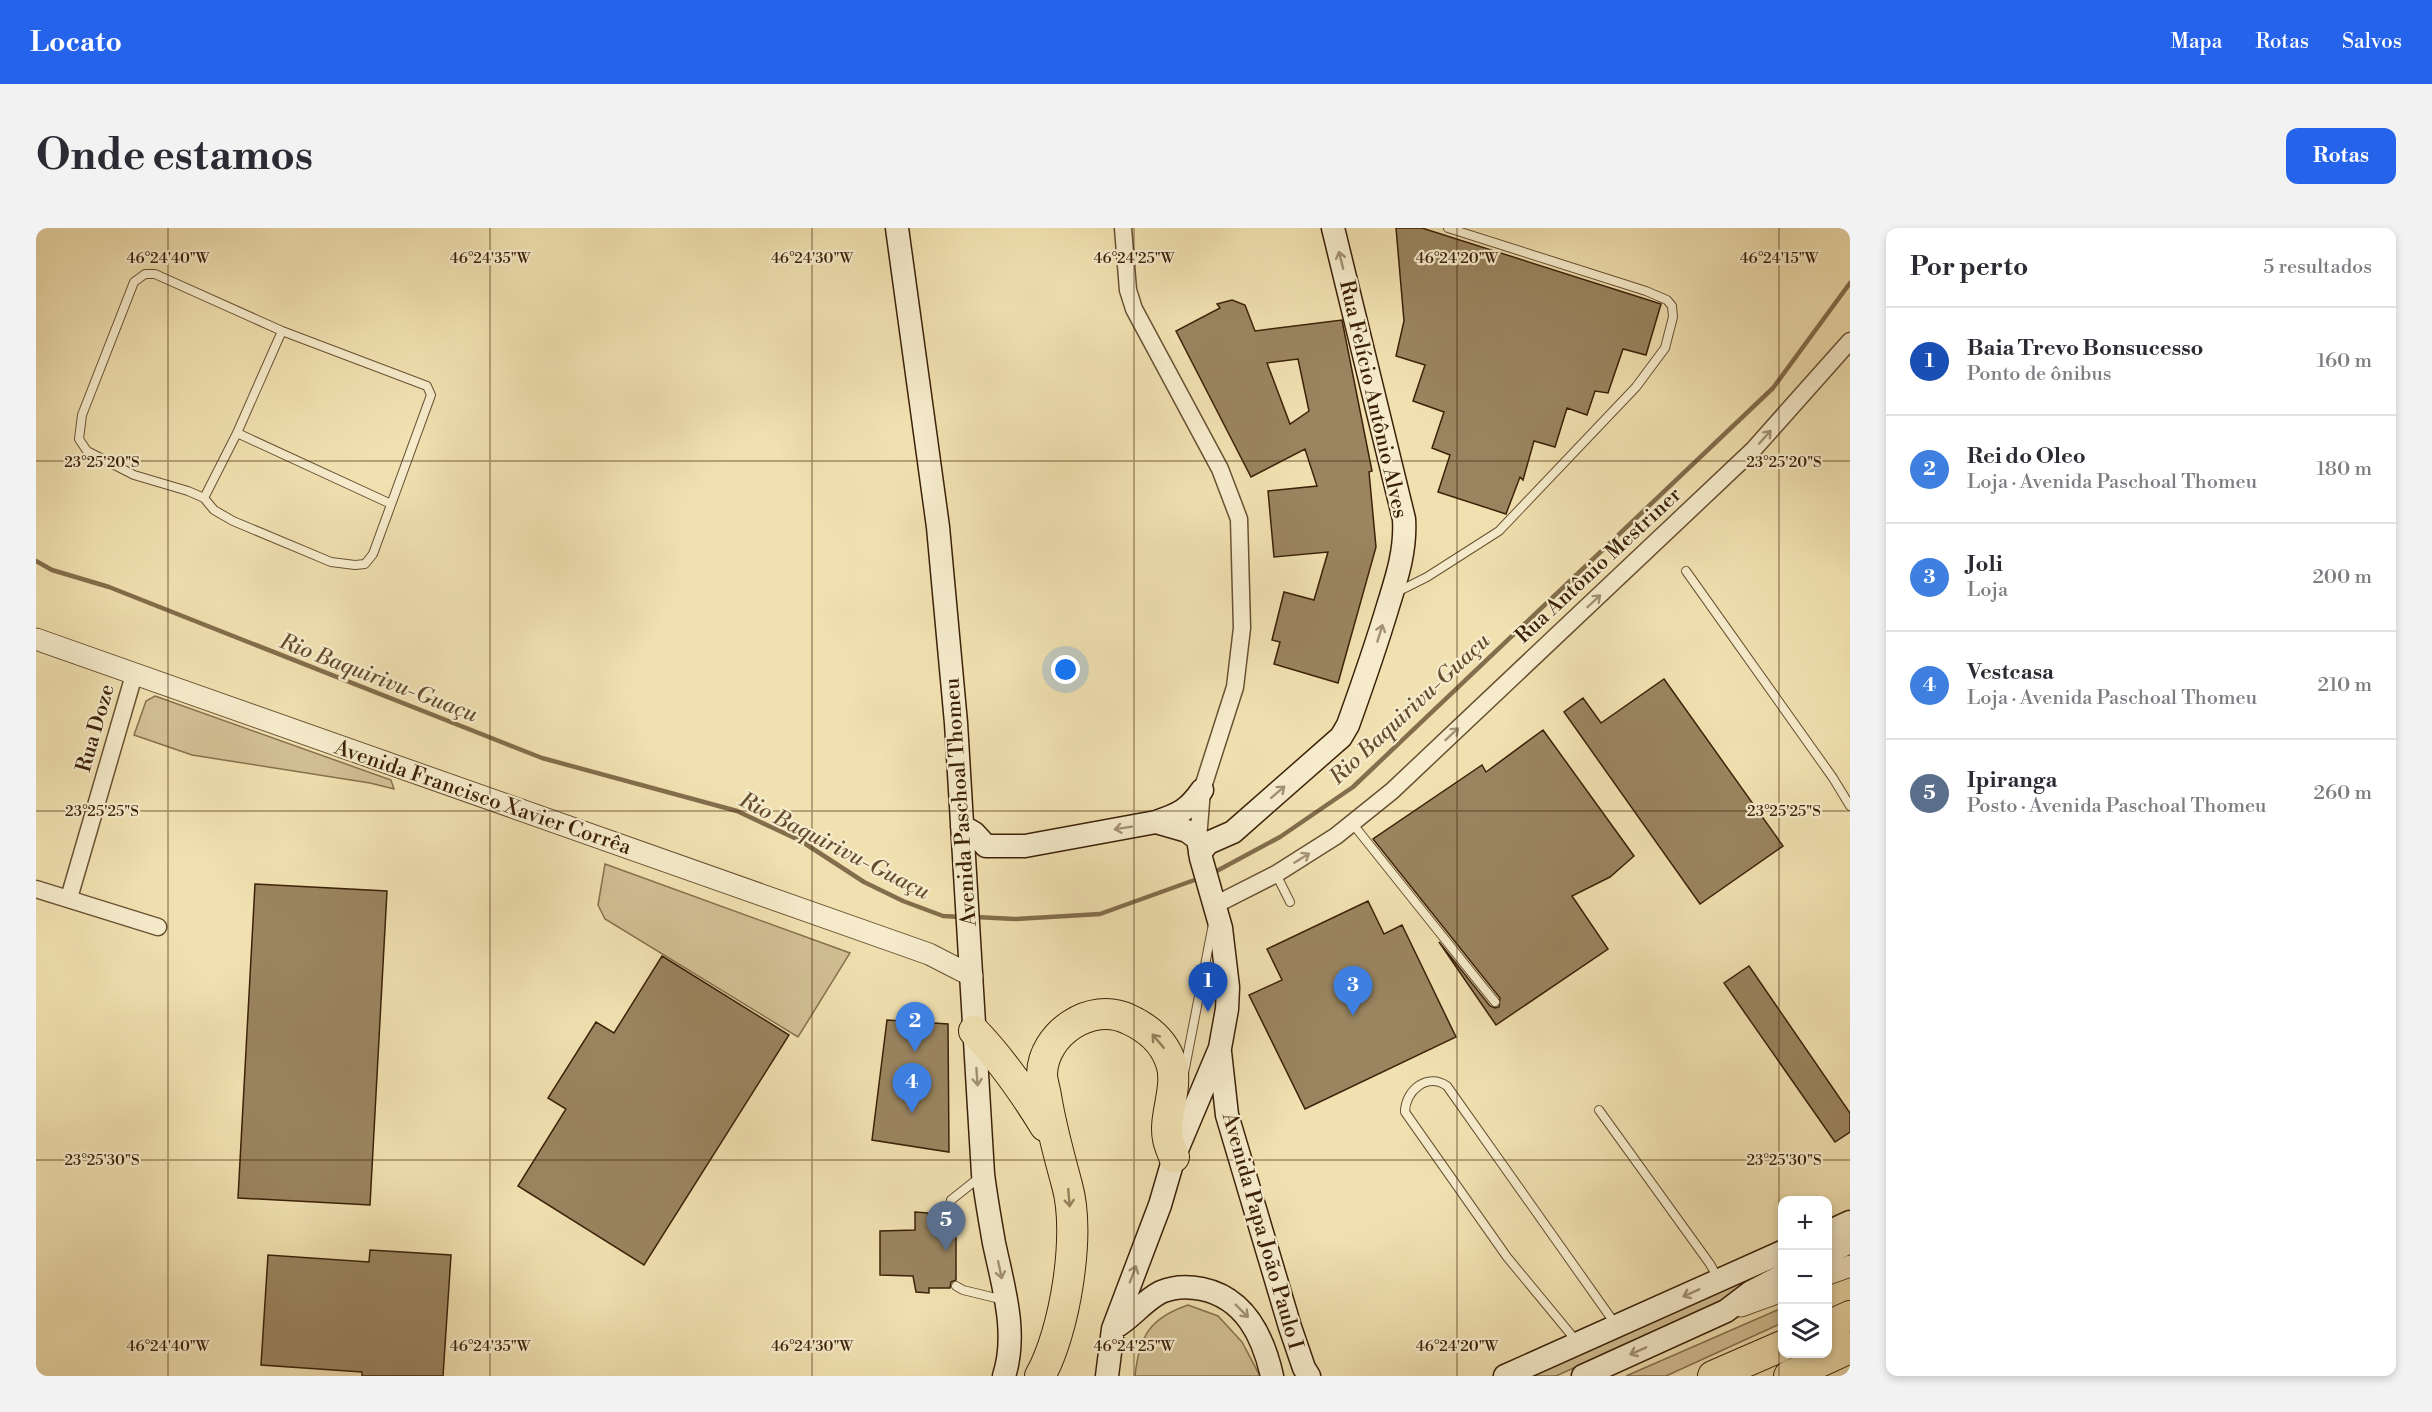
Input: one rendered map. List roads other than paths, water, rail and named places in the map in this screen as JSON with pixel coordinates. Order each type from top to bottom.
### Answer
[{"type":"highway","points":[[1040,1376],[1055,1342],[1069,1281],[1071,1218],[1068,1188],[1054,1142],[1042,1074],[1047,1051],[1063,1030],[1083,1019],[1100,1015],[1123,1017],[1147,1028],[1164,1047],[1172,1064],[1173,1086],[1167,1138],[1174,1157]]},
{"type":"highway","points":[[974,1031],[997,1055],[1020,1086],[1054,1142]]},
{"type":"highway","points":[[1832,1324],[1850,1316]]},
{"type":"highway","points":[[1713,1376],[1778,1348]]},
{"type":"highway","points":[[1789,1376],[1850,1348]]},
{"type":"main road","name":"Avenida Paschoal Thomeu","points":[[897,228],[938,527],[956,723],[983,1174],[1006,1301],[1010,1345],[1004,1376]]},
{"type":"main road","name":"Rua Felício Antônio Alves","points":[[1200,850],[1208,843],[1233,831],[1341,737],[1348,725],[1369,665],[1403,555],[1404,519],[1334,228]]},
{"type":"main road","points":[[962,826],[974,833],[986,846],[1025,846],[1156,822],[1179,814],[1191,806],[1202,789]]},
{"type":"main road","points":[[1107,1376],[1113,1329],[1160,1205],[1174,1157],[1220,1048],[1228,987],[1221,928],[1200,850],[1187,831],[1156,822]]},
{"type":"main road","points":[[965,887],[985,858],[1015,852],[1025,846]]},
{"type":"main road","name":"Avenida Papa João Paulo I","points":[[1220,1048],[1227,1115],[1290,1327],[1309,1376]]},
{"type":"main road","points":[[1832,1230],[1850,1222]]},
{"type":"main road","points":[[1832,1251],[1850,1242]]},
{"type":"main road","points":[[1505,1376],[1778,1254]]},
{"type":"main road","points":[[1583,1376],[1726,1311],[1751,1292],[1778,1278]]},
{"type":"main road","points":[[1113,1329],[1127,1321],[1144,1303],[1161,1292],[1175,1287],[1190,1287],[1215,1292],[1232,1301],[1249,1318],[1262,1340],[1272,1376]]},
{"type":"street","points":[[1123,228],[1128,290],[1134,309],[1220,469],[1239,519],[1242,628],[1235,687],[1202,789],[1200,850]]},
{"type":"street","name":"Rua Antônio Mestriner","points":[[1213,902],[1276,874],[1336,836],[1392,791],[1753,450],[1850,341]]},
{"type":"street","name":"Avenida Francisco Xavier Corrêa","points":[[36,639],[929,954],[972,976]]},
{"type":"street","name":"Rua Doze","points":[[69,898],[134,675]]},
{"type":"street","points":[[36,889],[158,927]]},
{"type":"street","name":"Avenida Francisco Xavier Corrêa","points":[[929,954],[951,954],[969,941]]},
{"type":"street","points":[[1832,1272],[1850,1266]]},
{"type":"street","points":[[1726,1311],[1778,1292]]},
{"type":"lane","points":[[1392,595],[1427,577],[1499,531],[1636,387],[1665,348],[1673,317],[1672,306],[1667,300],[1646,291],[1448,228]]},
{"type":"lane","points":[[145,274],[155,274],[282,331],[427,386],[430,391],[371,558],[365,564],[355,566],[331,562],[256,532],[214,510],[204,498],[188,490],[134,475],[87,451],[79,440],[82,415],[134,282],[145,274]]},
{"type":"lane","points":[[204,498],[237,433],[282,331]]},
{"type":"lane","points":[[237,433],[391,504]]},
{"type":"lane","points":[[1686,571],[1827,769],[1850,806]]},
{"type":"lane","points":[[1352,823],[1495,1002]]},
{"type":"lane","points":[[1276,874],[1290,902]]},
{"type":"lane","points":[[1178,1115],[1213,902]]},
{"type":"lane","points":[[1579,1343],[1507,1257],[1405,1112],[1405,1099],[1413,1089],[1439,1081],[1447,1086],[1616,1326]]},
{"type":"lane","points":[[1599,1110],[1710,1264],[1719,1280]]},
{"type":"lane","points":[[1174,1157],[1177,1125]]},
{"type":"lane","points":[[948,1216],[951,1200],[983,1174]]},
{"type":"lane","points":[[956,1286],[963,1290],[1006,1301]]},
{"type":"waterway","name":"Rio Baquirivu-Guaçu","points":[[1213,873],[1280,837],[1353,787],[1773,388],[1850,283]]},
{"type":"waterway","name":"Rio Baquirivu-Guaçu","points":[[36,561],[52,570],[109,587],[542,758],[737,811],[801,841],[864,882],[903,901],[943,916],[961,917]]},
{"type":"waterway","name":"Rio Baquirivu-Guaçu","points":[[975,917],[1015,919],[1100,914],[1200,878]]},
{"type":"place","name":"Baia Trevo Bonsucesso","points":[[1208,1012]]},
{"type":"place","name":"Joli","points":[[1353,1016]]},
{"type":"place","name":"Rei do Oleo","points":[[915,1052]]},
{"type":"place","name":"Vestcasa","points":[[912,1113]]},
{"type":"place","name":"Ipiranga","points":[[946,1251]]}]
